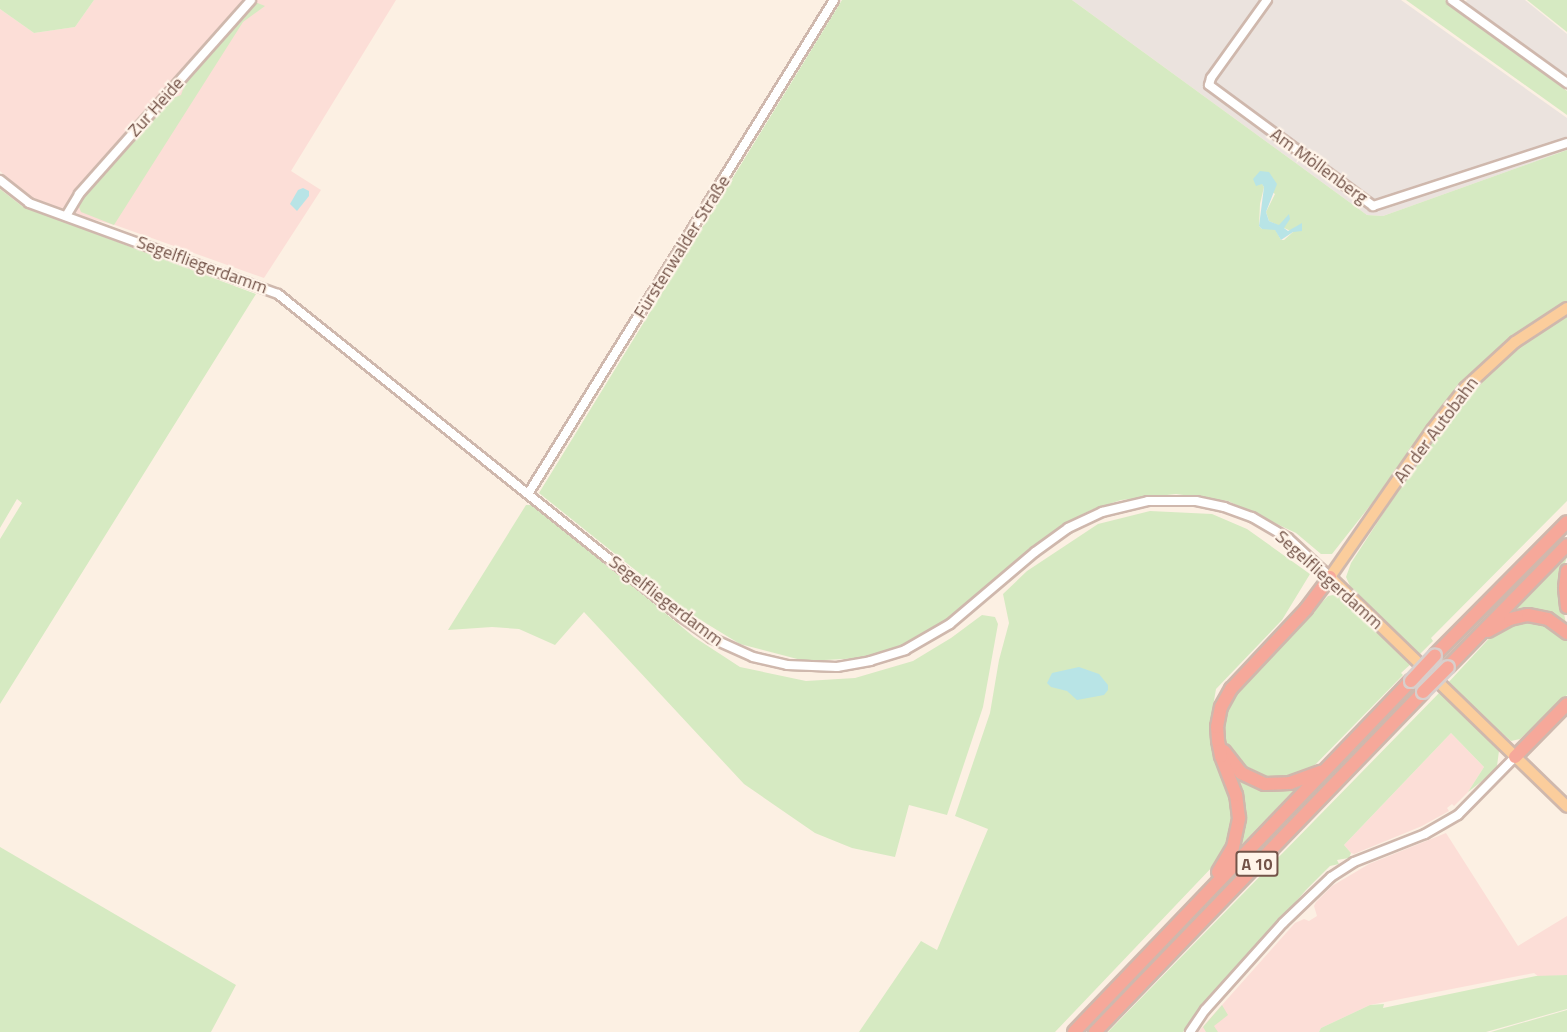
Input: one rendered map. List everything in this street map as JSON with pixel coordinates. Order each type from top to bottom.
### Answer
[{"type":"highway","name":"A 10","points":[[1074,1032],[1198,901],[1567,522]]},
{"type":"highway","name":"A 10","points":[[1095,1032],[1567,545]]},
{"type":"highway","points":[[1567,571],[1565,588],[1567,607]]},
{"type":"highway","points":[[1198,901],[1225,863],[1233,847],[1238,826],[1236,795],[1221,756],[1218,740],[1218,716],[1231,689],[1300,615],[1330,577]]},
{"type":"highway","points":[[1479,636],[1510,619],[1528,615],[1548,620],[1567,633]]},
{"type":"highway","points":[[1515,757],[1567,704]]},
{"type":"highway","points":[[1218,740],[1236,768],[1259,782],[1290,783],[1325,770]]},
{"type":"main road","name":"An der Autobahn","points":[[1330,577],[1432,430],[1465,388],[1515,342],[1567,308]]},
{"type":"main road","name":"Segelfliegerdamm","points":[[1330,577],[1567,807]]},
{"type":"street","name":"Zur Heide","points":[[66,216],[79,194],[251,0]]},
{"type":"street","name":"Fürstenwalder Straße","points":[[528,494],[834,0]]},
{"type":"street","points":[[1452,0],[1567,83]]},
{"type":"street","name":"Am Möllenberg","points":[[1263,1],[1211,78],[1209,85],[1373,206],[1567,143]]},
{"type":"street","name":"Segelfliegerdamm","points":[[0,180],[29,203],[278,294],[700,631],[753,657],[795,666],[819,668],[854,665],[905,650],[950,624],[1035,552],[1068,528],[1102,512],[1148,501],[1204,502],[1252,517],[1288,538],[1330,577]]},
{"type":"street","points":[[1190,1032],[1205,1010],[1283,923],[1331,877],[1354,862],[1425,834],[1458,815],[1515,757]]},
{"type":"shaded area","points":[[94,0],[396,0],[291,171],[321,190],[264,278],[115,225],[80,216],[31,197],[0,171],[0,9],[34,33],[75,27]]},
{"type":"shaded area","points":[[1072,0],[1401,0],[1567,118],[1567,150],[1383,216],[1367,215]]},
{"type":"shaded area","points":[[1467,0],[1525,0],[1567,34],[1567,79],[1464,3]]},
{"type":"shaded area","points":[[1451,733],[1484,767],[1468,792],[1454,806],[1452,804],[1447,808],[1449,811],[1422,826],[1354,854],[1351,853],[1344,845]]},
{"type":"shaded area","points":[[1446,833],[1518,946],[1567,916],[1567,975],[1539,977],[1534,973],[1370,1005],[1321,1028],[1319,1032],[1198,1032],[1295,923],[1304,919],[1309,921],[1317,916],[1314,906],[1316,902],[1332,886],[1369,864]]},
{"type":"green space","points":[[0,0],[94,0],[75,27],[34,33],[0,9]]},
{"type":"green space","points":[[842,0],[1072,0],[1367,215],[1383,216],[1567,150],[1567,501],[1431,638],[1433,641],[1418,656],[1351,588],[1346,577],[1351,563],[1390,503],[1380,493],[1332,554],[1321,554],[1296,533],[1228,501],[1176,494],[1121,500],[1091,510],[1062,525],[953,615],[923,636],[863,658],[805,661],[740,644],[689,613],[539,493]],"holes":[[[1262,184],[1275,194],[1266,212],[1269,221],[1293,232],[1284,240],[1281,240],[1275,229],[1262,229],[1259,226],[1260,204],[1264,187]]]},
{"type":"green space","points":[[1406,0],[1445,0],[1567,91],[1567,115]]},
{"type":"green space","points":[[1527,0],[1567,0],[1567,32]]},
{"type":"green space","points":[[255,2],[265,6],[243,22],[114,225],[81,212],[79,207],[83,196],[170,99],[181,95],[187,78]]},
{"type":"green space","points":[[0,189],[22,206],[256,294],[0,704],[0,539],[22,503],[17,499],[0,528]]},
{"type":"green space","points":[[526,505],[535,505],[694,637],[740,667],[806,681],[855,678],[913,661],[951,638],[982,615],[995,617],[998,624],[983,707],[947,815],[909,805],[895,857],[852,848],[815,833],[744,784],[584,612],[555,645],[519,629],[492,627],[448,630]]},
{"type":"green space","points":[[1150,511],[1212,514],[1247,529],[1310,574],[1282,620],[1216,689],[1209,730],[1233,807],[1230,838],[1215,864],[1055,1032],[859,1032],[921,941],[937,950],[988,829],[955,816],[990,713],[999,660],[1009,623],[1003,594],[1027,571],[1098,524]]},
{"type":"green space","points":[[1567,557],[1562,573],[1562,603],[1567,629],[1510,615]]},
{"type":"green space","points":[[1328,596],[1342,598],[1412,663],[1313,767],[1296,777],[1266,779],[1244,769],[1227,747],[1224,725],[1227,708],[1237,690]]},
{"type":"green space","points":[[1539,619],[1567,638],[1567,695],[1520,739],[1511,741],[1446,685],[1496,631],[1511,622]]},
{"type":"green space","points":[[1441,691],[1499,751],[1497,766],[1491,774],[1468,792],[1484,767],[1451,733],[1344,845],[1351,853],[1349,858],[1337,860],[1339,864],[1330,866],[1306,890],[1183,1032],[1108,1032]]},
{"type":"green space","points":[[1234,770],[1239,775],[1301,783],[1236,850]]},
{"type":"green space","points":[[0,847],[236,985],[211,1032],[0,1032]]},
{"type":"green space","points":[[1567,975],[1567,1009],[1486,1032],[1319,1032],[1321,1028],[1370,1005],[1384,1004],[1383,1008],[1536,976]]},
{"type":"green space","points":[[1222,1005],[1228,1015],[1214,1026],[1218,1032],[1206,1032],[1203,1027]]},
{"type":"green space","points":[[1567,1010],[1567,1032],[1491,1032]]},
{"type":"water","points":[[1260,171],[1269,172],[1277,184],[1266,212],[1269,221],[1279,225],[1289,214],[1290,219],[1284,228],[1288,231],[1302,223],[1302,231],[1293,232],[1281,240],[1275,230],[1262,229],[1259,226],[1264,187],[1262,184],[1256,186],[1253,179]]},
{"type":"water","points":[[303,188],[309,191],[309,196],[297,211],[290,204],[298,190]]},
{"type":"water","points":[[1079,667],[1099,674],[1108,685],[1108,690],[1104,695],[1077,700],[1067,691],[1051,687],[1047,683],[1052,673]]}]
